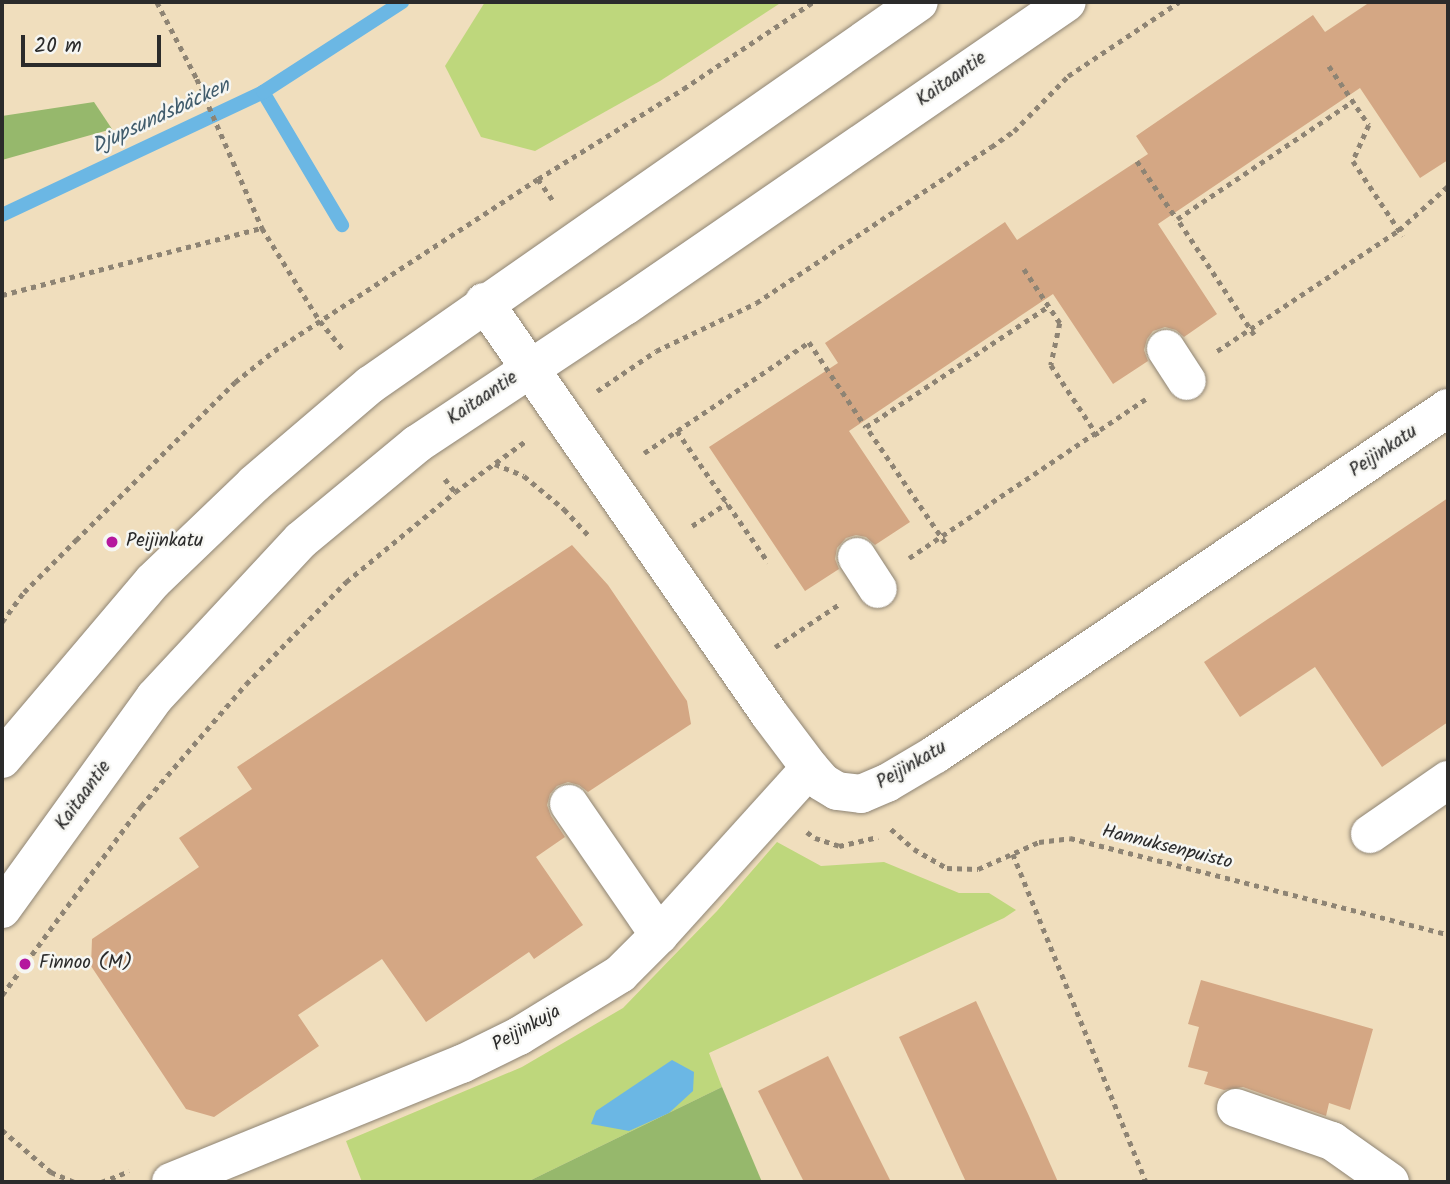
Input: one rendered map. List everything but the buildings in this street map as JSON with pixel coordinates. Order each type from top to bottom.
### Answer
[{"type":"main road","points":[[2,759],[153,582],[254,484],[370,385],[484,302],[580,240],[919,2]]},
{"type":"main road","name":"Kaitaantie","points":[[2,909],[155,697],[301,540],[417,444],[625,306],[1067,2]]},
{"type":"main road","name":"Peijinkatu","points":[[484,302],[810,768],[822,782],[837,791],[861,794],[887,783],[978,727],[1448,408]]},
{"type":"main road","name":"Peijinkuja","points":[[171,1182],[421,1082],[519,1036],[620,974],[659,935],[810,768]]},
{"type":"main road","points":[[1370,834],[1448,780]]},
{"type":"main road","points":[[569,804],[659,935]]},
{"type":"main road","points":[[1236,1108],[1332,1141],[1390,1182]]},
{"type":"path","points":[[158,2],[231,152],[262,228],[320,321]]},
{"type":"path","points":[[2,622],[24,592],[235,382],[320,321],[538,179],[683,89],[813,2]]},
{"type":"path","points":[[614,379],[656,351],[756,303],[814,266],[1014,131],[1068,76],[1179,2]]},
{"type":"path","points":[[1329,66],[1369,125],[1353,161],[1403,236]]},
{"type":"path","points":[[1177,219],[1353,101]]},
{"type":"path","points":[[1138,161],[1254,335]]},
{"type":"path","points":[[774,648],[870,576],[941,536],[1096,433],[1178,368],[1251,329],[1399,230],[1448,186]]},
{"type":"path","points":[[2,295],[262,228]]},
{"type":"path","points":[[1024,269],[1060,323],[1051,365],[1100,439]]},
{"type":"path","points":[[866,427],[1049,306]]},
{"type":"path","points":[[644,453],[809,342],[945,543]]},
{"type":"path","points":[[677,431],[768,562]]},
{"type":"path","points":[[2,995],[141,806],[246,684],[346,582],[494,463]]},
{"type":"path","points":[[682,532],[727,503]]},
{"type":"path","name":"Hannuksenpuisto","points":[[891,830],[914,849],[947,868],[978,869],[1039,842],[1070,838],[1448,934]]},
{"type":"path","points":[[1013,854],[1146,1182]]},
{"type":"path","points":[[2,1130],[51,1171],[74,1182]]},
{"type":"path","points":[[101,1182],[136,1168]]},
{"type":"green space","points":[[485,2],[782,2],[660,81],[535,151],[481,137],[445,66]]},
{"type":"green space","points":[[94,102],[112,129],[2,160],[2,116]]},
{"type":"green space","points":[[777,842],[821,866],[884,862],[959,893],[989,893],[1016,910],[1004,918],[709,1053],[722,1087],[527,1182],[362,1182],[346,1141],[522,1067],[623,1008],[717,911]]},
{"type":"green space","points":[[722,1087],[762,1182],[527,1182]]},
{"type":"water","points":[[672,1060],[694,1072],[693,1091],[669,1113],[629,1131],[591,1124],[596,1111]]},
{"type":"waterway","name":"Djupsundsbäcken","points":[[2,215],[263,92],[402,2]]},
{"type":"waterway","points":[[263,92],[342,225]]},
{"type":"place","name":"Peijinkatu","points":[[112,542]]},
{"type":"place","name":"Finnoo (M)","points":[[25,964]]}]
